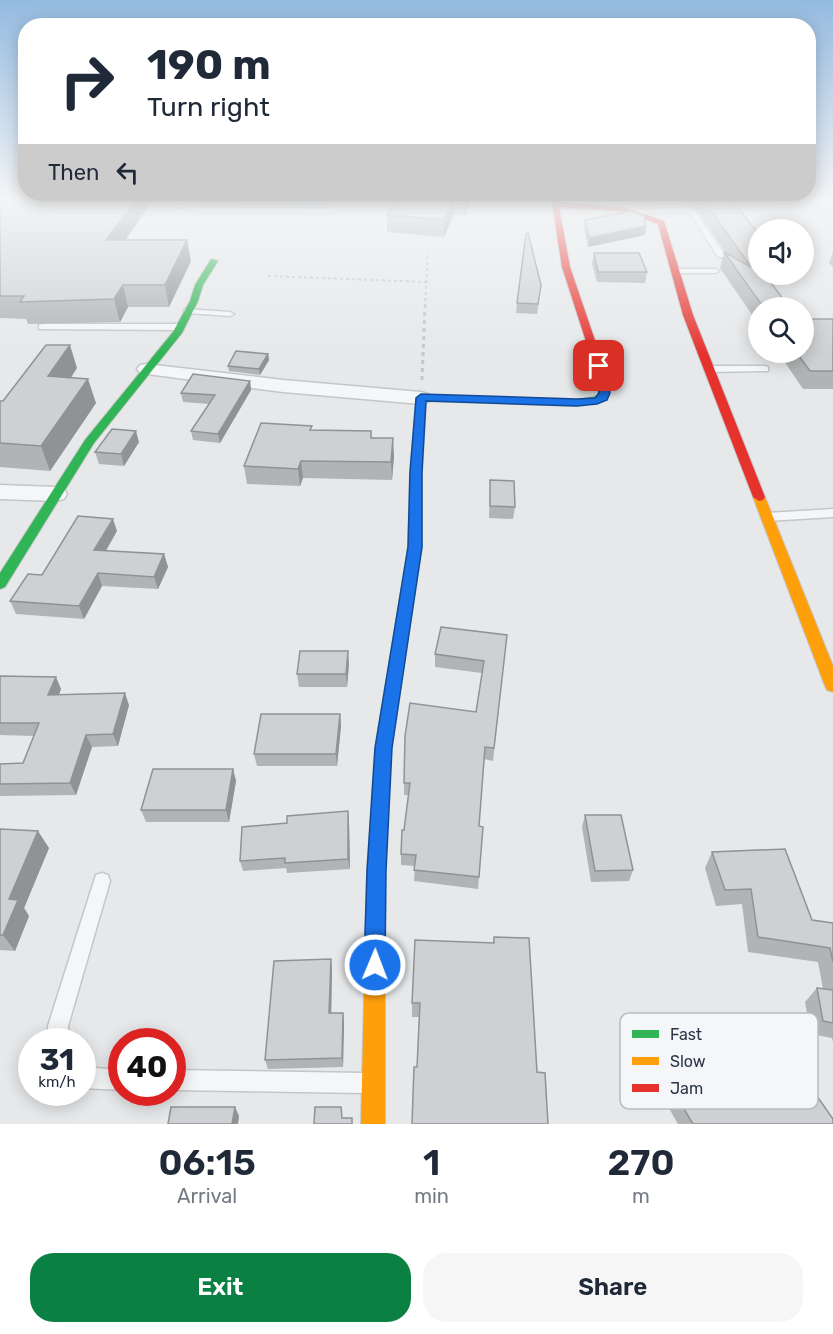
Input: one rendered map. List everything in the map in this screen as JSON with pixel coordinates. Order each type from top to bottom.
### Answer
[{"type":"street","points":[[146,369],[283,386],[421,398],[577,403],[603,398],[604,383],[566,267],[563,249]]},
{"type":"street","points":[[669,249],[688,315],[833,686]]},
{"type":"street","points":[[0,584],[89,442],[177,333],[199,285],[214,261]]},
{"type":"street","points":[[374,1124],[376,871],[383,748],[415,547],[416,472],[421,398]]},
{"type":"street","points":[[0,492],[56,494]]},
{"type":"lane","points":[[717,249],[721,255]]},
{"type":"lane","points":[[676,271],[716,271]]},
{"type":"lane","points":[[188,311],[230,314]]},
{"type":"lane","points":[[42,327],[178,327]]},
{"type":"lane","points":[[709,369],[765,369]]},
{"type":"lane","points":[[767,517],[833,513]]},
{"type":"lane","points":[[815,641],[833,644]]},
{"type":"lane","points":[[58,1028],[102,880]]},
{"type":"lane","points":[[186,1080],[373,1083]]},
{"type":"path","points":[[421,398],[428,252]]},
{"type":"path","points":[[268,276],[426,282]]},
{"type":"building","points":[[0,249],[182,249],[165,285],[123,285],[114,299],[20,302],[24,296],[0,296]]},
{"type":"building","points":[[524,249],[532,249],[541,285],[538,304],[517,303]]},
{"type":"building","points":[[738,249],[748,249],[748,263]]},
{"type":"building","points":[[724,252],[748,265],[748,285],[773,285],[782,297],[756,297]]},
{"type":"building","points":[[594,253],[639,253],[647,272],[598,272]]},
{"type":"building","points":[[814,319],[833,319],[833,371],[810,371],[804,363],[814,363]]},
{"type":"building","points":[[46,345],[70,345],[48,376],[88,379],[41,446],[0,443],[0,401],[3,401]]},
{"type":"building","points":[[236,351],[268,354],[259,369],[228,366]]},
{"type":"building","points":[[193,374],[250,381],[218,434],[191,431],[215,395],[181,393]]},
{"type":"building","points":[[261,423],[312,426],[310,430],[371,431],[371,438],[393,438],[391,462],[301,461],[298,469],[244,466]]},
{"type":"building","points":[[112,429],[136,431],[121,454],[95,452]]},
{"type":"building","points":[[490,480],[514,481],[515,507],[490,506]]},
{"type":"building","points":[[78,516],[113,519],[94,550],[164,554],[154,577],[98,573],[79,606],[10,601],[28,574],[42,575]]},
{"type":"building","points":[[441,627],[507,635],[494,748],[485,747],[479,826],[483,827],[479,877],[414,870],[416,855],[401,854],[402,830],[404,830],[410,783],[404,783],[405,736],[410,703],[476,712],[484,661],[435,654]]},
{"type":"building","points":[[300,651],[348,651],[346,674],[297,674]]},
{"type":"building","points":[[0,676],[56,677],[48,695],[125,693],[113,734],[86,735],[70,783],[0,784],[0,764],[23,763],[39,723],[0,723]]},
{"type":"building","points":[[261,714],[340,714],[336,754],[254,754]]},
{"type":"building","points":[[153,769],[233,769],[226,810],[141,810]]},
{"type":"building","points":[[348,811],[348,859],[285,863],[285,858],[240,861],[242,827],[287,823],[287,816]]},
{"type":"building","points":[[585,815],[621,815],[633,870],[595,871]]},
{"type":"building","points":[[0,829],[38,831],[9,899],[18,900],[3,935],[0,935]]},
{"type":"building","points":[[785,849],[812,920],[833,923],[833,962],[830,948],[758,937],[751,889],[725,890],[712,852]]},
{"type":"building","points":[[494,937],[529,938],[537,1072],[545,1073],[548,1124],[412,1124],[420,1003],[412,1003],[415,940],[494,943]]},
{"type":"building","points":[[331,959],[329,1013],[343,1013],[342,1058],[265,1060],[274,961]]},
{"type":"building","points":[[817,988],[833,990],[833,1023],[823,1021]]},
{"type":"building","points":[[818,1097],[833,1119],[833,1124],[693,1124],[684,1109],[818,1109]]},
{"type":"building","points":[[171,1107],[235,1107],[232,1124],[168,1124]]},
{"type":"building","points":[[315,1107],[341,1107],[342,1118],[352,1118],[352,1124],[314,1124]]},
{"type":"traffic: fast","points":[[0,584],[89,442],[177,333],[194,301],[199,285],[214,261]]},
{"type":"traffic: fast","points":[[400,641],[415,547],[416,472],[421,398],[577,403],[603,398],[604,383],[597,361]]},
{"type":"traffic: slow","points":[[759,497],[833,686]]},
{"type":"traffic: slow","points":[[373,1124],[376,871],[383,748],[400,641]]},
{"type":"traffic: jam","points":[[563,249],[566,267],[597,361]]},
{"type":"traffic: jam","points":[[669,249],[688,315],[759,497]]},
{"type":"route","points":[[375,965],[376,871],[383,748],[415,547],[416,472],[421,398],[577,403],[597,401],[603,398],[605,393],[599,366]]}]
